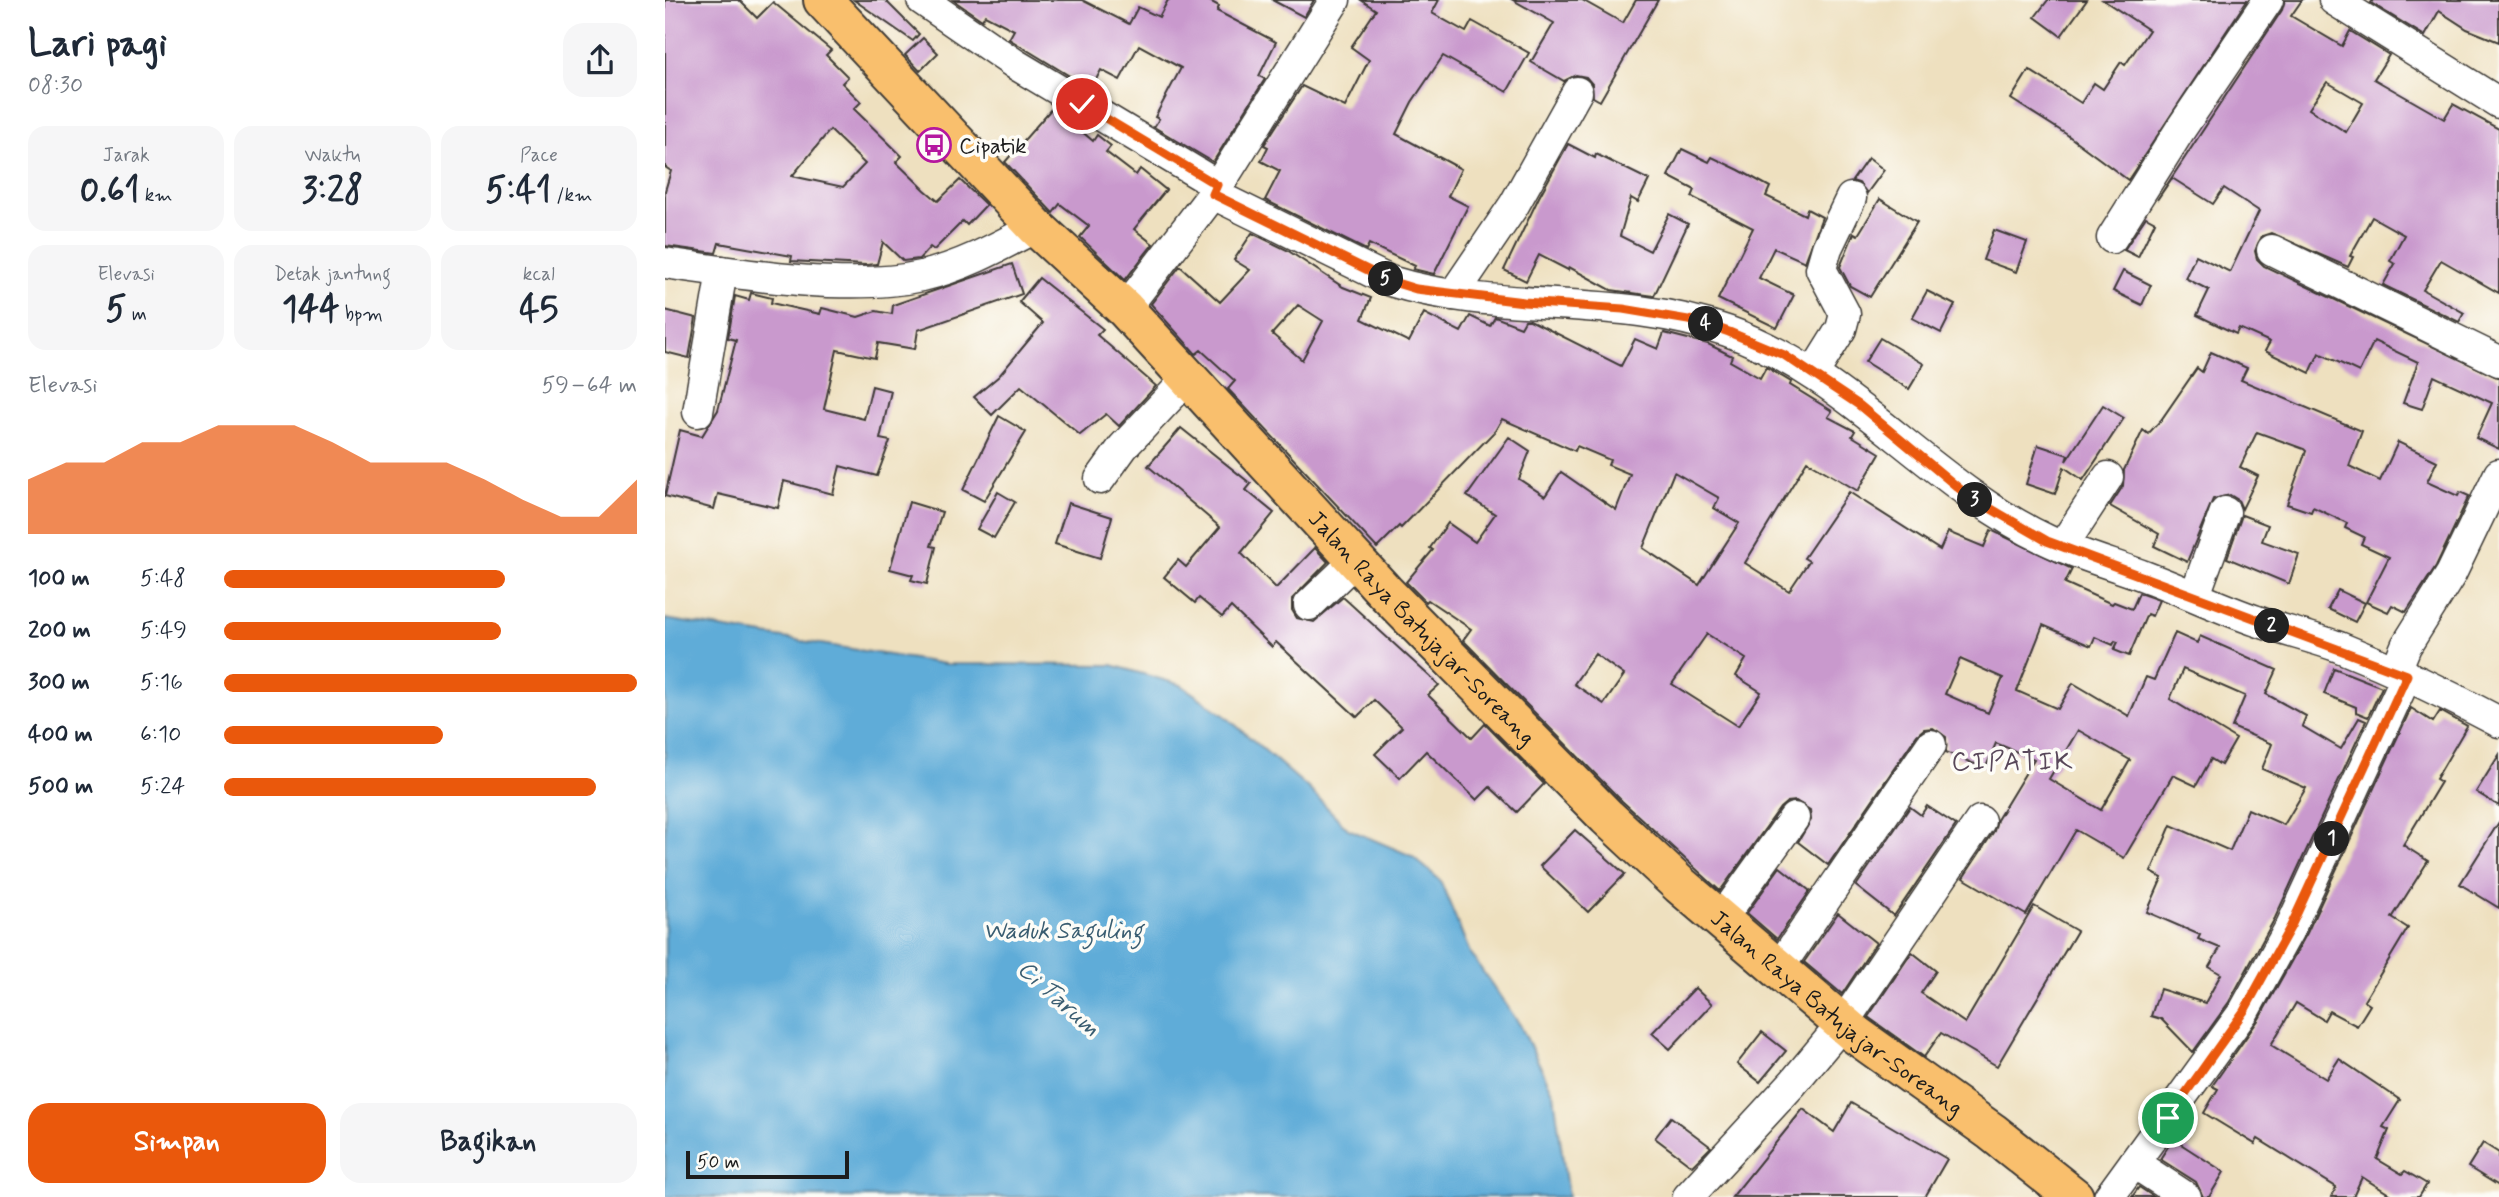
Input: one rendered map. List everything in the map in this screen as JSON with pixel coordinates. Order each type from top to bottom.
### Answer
[{"type":"highway","name":"Jalan Raya Batujajar-Soreang","points":[[823,0],[1036,227],[1125,309],[1254,452],[1607,817],[1680,885],[1843,1023],[1992,1132],[2074,1197]]},
{"type":"street","points":[[922,0],[1015,64],[1215,189],[1390,281],[1453,295],[1591,305],[1700,322],[1784,355],[1819,365],[1859,405],[1967,495],[2000,516],[2062,547],[2195,595],[2255,621],[2337,647],[2402,673],[2499,722]]},
{"type":"street","points":[[1125,309],[1215,189],[1335,0]]},
{"type":"street","points":[[2112,238],[2180,130],[2268,0]]},
{"type":"street","points":[[2334,0],[2497,96]]},
{"type":"street","points":[[1453,295],[1514,205],[1577,92]]},
{"type":"street","points":[[1819,365],[1841,329],[1845,314],[1821,269],[1827,248],[1851,198]]},
{"type":"street","points":[[665,263],[843,282],[896,280],[924,275],[960,263],[1036,227]]},
{"type":"street","points":[[2272,250],[2499,361]]},
{"type":"street","points":[[698,412],[722,271]]},
{"type":"street","points":[[1100,479],[1123,447],[1189,377]]},
{"type":"street","points":[[2109,1197],[2244,1011],[2291,926],[2402,673],[2406,646],[2451,574],[2499,474]]},
{"type":"street","points":[[2062,547],[2108,477]]},
{"type":"street","points":[[2195,595],[2225,512]]},
{"type":"street","points":[[1309,605],[1357,559]]},
{"type":"street","points":[[1778,969],[1931,745]]},
{"type":"street","points":[[1722,918],[1794,818]]},
{"type":"street","points":[[1688,1197],[1793,1083],[1843,1023],[1980,821]]},
{"type":"street","points":[[2134,1163],[2186,1197]]},
{"type":"water","name":"Waduk Saguling","points":[[665,619],[945,664],[1112,665],[1181,685],[1224,715],[1308,788],[1348,829],[1412,856],[1440,880],[1470,953],[1520,1025],[1554,1094],[1568,1197],[665,1197]]},
{"type":"building","points":[[665,0],[739,0],[757,18],[773,2],[831,50],[826,55],[848,77],[842,83],[861,102],[854,109],[902,156],[896,162],[925,190],[938,201],[960,180],[986,205],[967,225],[963,221],[934,250],[930,247],[919,259],[903,261],[883,242],[877,264],[866,265],[791,261],[792,256],[719,243],[716,253],[665,246],[665,191],[671,171],[665,167]],"holes":[[[830,130],[865,164],[843,187],[792,176]]]},
{"type":"building","points":[[854,0],[885,0],[919,34],[913,41]]},
{"type":"building","points":[[953,0],[1082,0],[1129,24],[1138,7],[1159,17],[1168,0],[1208,0],[1219,6],[1217,11],[1276,42],[1259,76],[1265,79],[1213,162],[1154,127],[1159,119],[1155,117],[1181,68],[1139,45],[1120,80],[1101,70],[1091,89],[1009,39],[1014,30],[985,15],[982,20]]},
{"type":"building","points":[[1272,0],[1314,0],[1304,17]]},
{"type":"building","points":[[1361,0],[1439,0],[1432,13],[1466,32],[1472,21],[1529,53],[1507,92],[1443,56],[1412,102],[1396,134],[1461,169],[1448,196],[1468,206],[1434,274],[1413,269],[1415,266],[1369,244],[1366,250],[1265,200],[1280,171],[1261,161],[1268,147],[1264,145],[1302,86],[1345,107],[1369,60],[1351,47],[1376,10]]},
{"type":"building","points":[[1513,0],[1582,0],[1623,23],[1636,0],[1658,0],[1600,101],[1593,97],[1592,84],[1586,77],[1576,75],[1564,81],[1531,62],[1554,23]]},
{"type":"building","points":[[2048,0],[2087,0],[2061,36],[2035,17]]},
{"type":"building","points":[[2103,0],[2247,0],[2128,180],[2066,134],[2011,99],[2029,70],[2081,103],[2094,83],[2103,89],[2121,62],[2125,65],[2149,30]]},
{"type":"building","points":[[2285,0],[2302,0],[2291,16],[2342,46],[2350,31],[2389,55],[2374,79],[2444,119],[2453,104],[2499,129],[2499,293],[2441,260],[2423,290],[2464,313],[2459,322],[2383,285],[2395,264],[2390,261],[2404,235],[2372,217],[2350,256],[2353,257],[2348,267],[2271,233],[2262,236],[2255,251],[2257,259],[2264,266],[2499,378],[2499,449],[2476,438],[2492,403],[2434,376],[2422,409],[2403,403],[2418,362],[2374,341],[2359,372],[2319,353],[2310,373],[2265,351],[2270,342],[2239,328],[2236,334],[2197,315],[2209,290],[2185,278],[2196,255],[2230,272],[2259,211],[2224,188],[2213,204],[2172,178],[2157,200],[2282,10]],"holes":[[[2327,82],[2363,103],[2346,132],[2309,109]]]},
{"type":"building","points":[[2373,0],[2499,0],[2499,42],[2467,29],[2439,11],[2425,36],[2371,3]]},
{"type":"building","points":[[923,38],[938,53],[920,71],[905,55]]},
{"type":"building","points":[[1053,107],[1093,141],[1097,135],[1111,146],[1106,152],[1136,175],[1140,169],[1166,190],[1134,229],[1153,244],[1125,280],[1080,237],[1089,226],[1060,204],[1053,213],[1005,162]]},
{"type":"building","points":[[1568,144],[1595,158],[1596,154],[1649,180],[1638,202],[1631,198],[1620,236],[1650,251],[1669,214],[1688,224],[1654,296],[1611,290],[1569,267],[1568,270],[1539,255],[1526,281],[1504,270]]},
{"type":"building","points":[[1682,149],[1709,162],[1712,157],[1739,170],[1770,187],[1766,196],[1805,215],[1807,209],[1822,217],[1805,262],[1774,248],[1759,278],[1794,295],[1777,328],[1718,299],[1753,228],[1692,197],[1695,190],[1668,176]]},
{"type":"building","points":[[1868,158],[1884,170],[1867,193],[1859,183],[1852,181]]},
{"type":"building","points":[[1880,199],[1917,222],[1870,297],[1850,286],[1840,267],[1854,233],[1858,235]]},
{"type":"building","points":[[2146,217],[2155,222],[2138,257],[2124,250]]},
{"type":"building","points":[[1994,230],[2027,242],[2016,272],[1983,260]]},
{"type":"building","points":[[1252,233],[1287,250],[1343,287],[1371,298],[1362,319],[1409,342],[1424,313],[1461,332],[1470,316],[1490,326],[1495,317],[1521,327],[1525,320],[1530,320],[1621,366],[1635,339],[1658,349],[1664,333],[1708,344],[1732,356],[1730,361],[1760,378],[1766,367],[1832,411],[1828,417],[1855,431],[1852,436],[1880,453],[1858,491],[1807,461],[1745,563],[1789,591],[1809,561],[1804,558],[1849,492],[1940,550],[1948,532],[1984,547],[1991,530],[2072,569],[2065,583],[2112,604],[2114,602],[2132,609],[2139,593],[2159,600],[2152,616],[2147,614],[2129,656],[2114,650],[2118,642],[2115,641],[2113,645],[2095,637],[2091,646],[2043,625],[2017,691],[2058,709],[2073,683],[2129,716],[2146,677],[2154,680],[2175,633],[2197,643],[2200,636],[2277,670],[2266,694],[2306,716],[2302,726],[2341,749],[2359,718],[2366,721],[2275,918],[2229,1002],[2193,1052],[2161,1019],[2151,1016],[2160,989],[2205,1003],[2221,974],[2209,967],[2220,948],[2198,939],[2200,935],[2147,912],[2162,878],[2151,872],[2171,825],[2230,851],[2248,809],[2284,825],[2306,788],[2262,769],[2272,744],[2232,727],[2245,696],[2183,669],[2170,699],[2236,739],[2221,765],[2211,759],[2196,786],[2173,775],[2124,858],[2076,830],[2026,915],[1963,878],[1994,831],[1997,820],[2034,759],[1996,743],[1986,767],[1972,763],[1946,752],[1946,737],[1933,728],[1924,729],[1917,735],[1828,865],[1798,842],[1811,820],[1810,810],[1796,801],[1787,802],[1720,891],[1622,801],[1463,640],[1471,629],[1428,600],[1426,602],[1406,582],[1433,550],[1430,548],[1448,523],[1475,542],[1495,514],[1467,496],[1509,437],[1530,451],[1519,479],[1545,496],[1561,472],[1616,510],[1630,474],[1608,465],[1610,460],[1577,446],[1575,451],[1502,419],[1495,431],[1401,528],[1399,526],[1377,548],[1228,389],[1235,381],[1201,350],[1196,354],[1151,304],[1180,266],[1220,302],[1250,270],[1234,260]],"holes":[[[1298,305],[1323,321],[1302,360],[1272,334]],[[1674,472],[1719,498],[1714,508],[1739,523],[1699,585],[1643,548]],[[1707,634],[1746,659],[1736,676],[1761,692],[1738,726],[1672,684]],[[1595,654],[1624,675],[1604,704],[1574,684]],[[1960,659],[2003,678],[1988,713],[1945,694]],[[2078,730],[2130,760],[2101,810],[2049,779]]]},
{"type":"building","points":[[1012,264],[1022,294],[918,330],[915,349],[878,343],[875,358],[837,350],[824,409],[864,419],[872,386],[891,391],[880,439],[890,441],[877,476],[840,466],[833,494],[784,481],[778,508],[718,494],[714,509],[665,496],[680,430],[702,436],[718,410],[736,340],[728,338],[735,296],[749,300],[751,293],[772,298],[771,303],[820,314],[822,308],[858,317],[876,311],[892,314],[893,305]]},
{"type":"building","points":[[2123,271],[2151,285],[2142,305],[2113,291]]},
{"type":"building","points":[[1039,278],[1103,329],[1097,335],[1156,386],[1119,426],[1106,414],[1080,435],[1021,386],[992,415],[974,397],[999,376],[1043,323],[1019,302]]},
{"type":"building","points":[[1927,291],[1955,305],[1941,333],[1912,318]]},
{"type":"building","points":[[665,310],[696,318],[689,358],[665,352]]},
{"type":"building","points":[[1880,338],[1924,364],[1909,389],[1865,362]]},
{"type":"building","points":[[2211,352],[2247,368],[2241,380],[2362,431],[2349,466],[2380,481],[2398,442],[2437,461],[2427,482],[2458,496],[2460,492],[2469,496],[2436,566],[2406,612],[2392,605],[2388,612],[2366,602],[2389,557],[2361,544],[2364,537],[2345,528],[2347,523],[2313,507],[2311,512],[2287,504],[2306,451],[2257,432],[2240,467],[2258,476],[2242,509],[2238,500],[2230,495],[2213,499],[2187,562],[2154,546],[2159,534],[2110,506],[2123,486],[2124,470],[2143,430],[2148,434],[2161,420],[2197,368],[2202,372]]},
{"type":"building","points":[[2103,405],[2124,418],[2083,480],[2064,467],[2055,494],[2026,484],[2038,445],[2068,455],[2066,461]]},
{"type":"building","points":[[999,416],[1026,432],[984,501],[963,490]]},
{"type":"building","points":[[1181,428],[1251,484],[1246,490],[1274,513],[1241,553],[1276,588],[1315,548],[1328,562],[1292,599],[1292,610],[1297,618],[1314,622],[1343,597],[1439,685],[1428,695],[1472,738],[1485,724],[1544,784],[1517,812],[1490,787],[1477,800],[1426,751],[1400,778],[1375,754],[1402,727],[1374,700],[1357,717],[1276,642],[1272,647],[1231,607],[1222,617],[1199,598],[1195,603],[1164,577],[1178,560],[1186,567],[1220,527],[1148,466]]},
{"type":"building","points":[[998,492],[1015,502],[994,538],[977,529]]},
{"type":"building","points":[[909,502],[942,512],[931,546],[936,547],[927,584],[911,580],[913,575],[890,569]]},
{"type":"building","points":[[1068,503],[1112,517],[1100,558],[1055,544]]},
{"type":"building","points":[[2242,515],[2268,525],[2262,541],[2299,554],[2289,584],[2227,558]]},
{"type":"building","points":[[2338,590],[2365,603],[2355,622],[2328,609]]},
{"type":"building","points":[[2334,668],[2382,687],[2368,717],[2356,712],[2356,707],[2324,694]]},
{"type":"building","points":[[2411,708],[2433,722],[2440,711],[2467,726],[2436,779],[2441,782],[2403,845],[2428,861],[2392,918],[2408,928],[2364,1001],[2370,1005],[2357,1026],[2329,1011],[2324,1020],[2296,1003],[2271,1045],[2326,1079],[2339,1059],[2400,1100],[2383,1127],[2389,1130],[2377,1159],[2402,1174],[2405,1171],[2427,1184],[2419,1197],[2394,1197],[2362,1177],[2353,1197],[2332,1197],[2336,1187],[2258,1139],[2255,1144],[2204,1113],[2218,1089],[2212,1086],[2259,1019],[2307,933]]},
{"type":"building","points":[[2499,755],[2499,806],[2476,792]]},
{"type":"building","points":[[1927,806],[1956,825],[1894,916],[1856,886],[1910,807],[1921,815]]},
{"type":"building","points":[[2499,822],[2499,908],[2460,884]]},
{"type":"building","points":[[1575,830],[1625,874],[1588,912],[1540,866]]},
{"type":"building","points":[[1780,867],[1810,891],[1777,939],[1747,913]]},
{"type":"building","points":[[2034,906],[2077,931],[1997,1066],[1941,1033],[1924,1057],[1868,1017],[1912,952],[1936,971],[1921,993],[1965,1023]]},
{"type":"building","points":[[1838,913],[1876,943],[1842,994],[1804,962]]},
{"type":"building","points":[[1695,988],[1712,1004],[1670,1049],[1652,1033]]},
{"type":"building","points":[[1762,1032],[1786,1051],[1760,1082],[1737,1064]]},
{"type":"building","points":[[1851,1103],[1947,1159],[1925,1197],[1732,1197],[1803,1109],[1834,1132]]},
{"type":"building","points":[[1671,1117],[1711,1147],[1692,1166],[1655,1138]]},
{"type":"building","points":[[2173,1139],[2224,1172],[2209,1197],[2203,1197],[2196,1182],[2160,1159]]},
{"type":"building","points":[[2483,1143],[2499,1153],[2499,1186],[2468,1167]]},
{"type":"building","points":[[2139,1187],[2154,1197],[2132,1197]]},
{"type":"place","name":"Cipatik","points":[[934,145]]},
{"type":"district","name":"CIPATIK","points":[[2013,761]]},
{"type":"route","points":[[1082,104],[1217,185],[1213,194],[1390,281],[1416,289],[1453,295],[1580,304],[1671,316],[1729,332],[1784,355],[1859,405],[1880,426],[1967,495],[2047,541],[2195,595],[2255,621],[2337,647],[2407,675],[2291,926],[2244,1011],[2168,1118]]},
{"type":"water label","name":"Ci Tarum","points":[[1059,998]]}]
